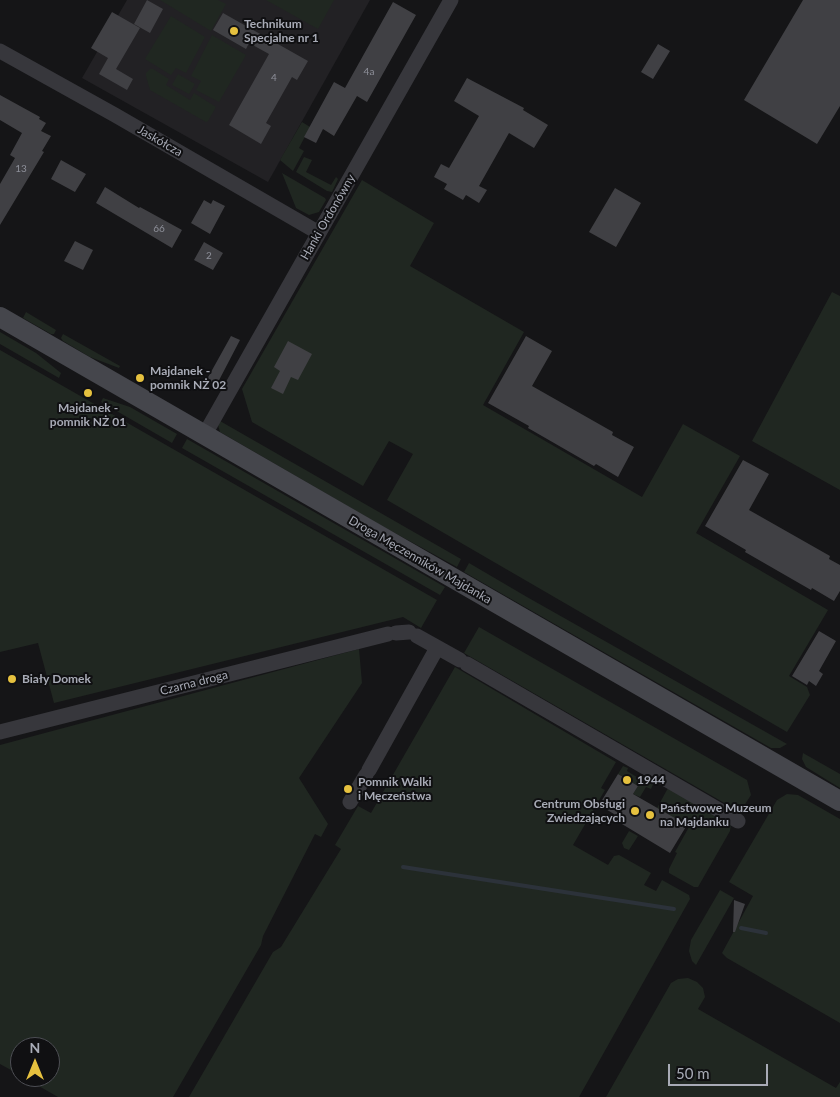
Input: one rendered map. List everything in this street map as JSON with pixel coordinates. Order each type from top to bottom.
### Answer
[{"type":"street","name":"Hanki Ordonówny","points":[[204,434],[451,0]]},
{"type":"street","name":"Jaskółcza","points":[[0,51],[319,233]]},
{"type":"street","name":"Droga Męczenników Majdanka","points":[[0,317],[840,801]]},
{"type":"street","name":"Czarna droga","points":[[0,732],[402,634],[437,648]]},
{"type":"street","points":[[350,802],[437,648],[738,821]]},
{"type":"shaded area","points":[[127,0],[370,0],[268,182],[82,78]]},
{"type":"shaded area","points":[[160,0],[218,0],[226,4],[211,31]]},
{"type":"shaded area","points":[[266,0],[334,0],[318,29]]},
{"type":"shaded area","points":[[171,16],[205,37],[186,73],[176,68],[171,75],[145,59]]},
{"type":"shaded area","points":[[212,35],[246,55],[219,102],[196,90],[201,81],[191,76]]},
{"type":"shaded area","points":[[150,69],[169,79],[166,85],[190,100],[194,93],[216,107],[208,121],[206,122],[150,90],[146,73]]},
{"type":"shaded area","points":[[178,74],[195,84],[189,94],[172,85]]},
{"type":"shaded area","points":[[302,122],[310,127],[299,148],[304,151],[293,171],[280,160]]},
{"type":"shaded area","points":[[304,157],[312,160],[306,172],[331,185],[336,177],[338,179],[332,192],[327,191],[296,172]]},
{"type":"shaded area","points":[[282,173],[325,198],[326,200],[319,212],[309,215],[296,208]]},
{"type":"shaded area","points":[[362,180],[434,223],[410,266],[524,332],[483,405],[642,497],[683,424],[740,456],[696,533],[828,610],[789,676],[807,687],[810,695],[787,732],[387,500],[413,454],[389,441],[363,486],[252,422],[242,389]]},
{"type":"shaded area","points":[[832,292],[840,296],[840,490],[752,441]]},
{"type":"shaded area","points":[[26,312],[56,330],[54,334],[23,318]]},
{"type":"shaded area","points":[[0,332],[36,353],[61,373],[59,378],[0,344]]},
{"type":"shaded area","points":[[63,334],[120,366],[119,368],[90,357],[63,341],[61,338]]},
{"type":"shaded area","points":[[0,350],[437,600],[421,628],[403,617],[54,703],[38,643],[0,652]]},
{"type":"shaded area","points":[[103,398],[130,407],[177,434],[172,443],[101,402]]},
{"type":"shaded area","points":[[220,421],[461,559],[457,567],[220,432],[218,425]]},
{"type":"shaded area","points":[[187,439],[445,587],[440,595],[182,448]]},
{"type":"shaded area","points":[[469,563],[787,744],[780,748],[771,748],[464,572]]},
{"type":"shaded area","points":[[479,627],[747,780],[751,795],[740,812],[464,653]]},
{"type":"shaded area","points":[[359,649],[362,683],[299,778],[328,824],[321,837],[315,834],[263,936],[261,945],[173,1097],[58,1097],[40,1087],[60,1087],[60,1037],[10,1037],[10,1070],[0,1064],[0,745]]},
{"type":"shaded area","points":[[455,667],[616,762],[601,788],[605,790],[573,845],[608,865],[614,856],[619,855],[651,873],[644,885],[656,891],[662,880],[689,895],[690,899],[579,1097],[189,1097],[273,952],[281,947],[341,849],[335,845],[358,806],[371,813]]},
{"type":"shaded area","points":[[803,753],[840,774],[840,788],[806,767],[802,759]]},
{"type":"shaded area","points":[[623,766],[628,768],[627,771],[640,779],[642,775],[654,782],[651,789],[646,787],[640,797],[633,794],[638,786],[618,774]]},
{"type":"shaded area","points":[[668,788],[731,824],[730,831],[698,887],[694,887],[669,873],[677,853],[675,852],[689,827],[657,808]]},
{"type":"shaded area","points":[[787,794],[798,795],[840,819],[840,1023],[727,958],[722,953],[753,896],[729,882],[777,800]]},
{"type":"shaded area","points":[[629,831],[638,836],[629,850],[624,848],[622,843]]},
{"type":"shaded area","points":[[720,890],[734,898],[696,965],[692,961],[689,951],[691,940]]},
{"type":"shaded area","points":[[688,978],[697,982],[703,988],[705,997],[698,1009],[836,1088],[840,1082],[840,1097],[606,1097],[671,983],[678,979]]},
{"type":"building","points":[[147,0],[163,9],[150,33],[134,24]]},
{"type":"building","points":[[803,0],[840,0],[840,106],[817,144],[744,100]]},
{"type":"building","points":[[393,2],[416,15],[367,102],[357,96],[334,136],[323,129],[316,143],[304,137],[334,82],[345,88]]},
{"type":"building","points":[[112,12],[140,28],[116,69],[133,79],[127,90],[99,74],[108,58],[91,48]]},
{"type":"building","points":[[223,13],[308,61],[297,80],[292,77],[266,123],[271,126],[261,144],[229,125],[269,54],[249,43],[246,49],[213,30]]},
{"type":"building","points":[[658,44],[670,51],[653,79],[641,72]]},
{"type":"building","points":[[467,78],[524,108],[523,110],[548,125],[534,148],[509,133],[479,186],[487,190],[479,203],[466,195],[463,200],[444,189],[447,184],[434,177],[441,164],[449,168],[479,116],[454,101]]},
{"type":"building","points":[[0,95],[40,117],[39,119],[46,123],[41,131],[51,136],[42,151],[44,152],[0,225],[0,184],[15,158],[10,155],[22,133],[0,120]]},
{"type":"building","points":[[61,160],[86,174],[75,192],[51,179]]},
{"type":"building","points":[[105,187],[139,208],[182,230],[172,248],[96,203]]},
{"type":"building","points":[[615,188],[641,203],[616,247],[589,232]]},
{"type":"building","points":[[204,200],[211,204],[213,200],[225,206],[210,234],[191,223]]},
{"type":"building","points":[[75,241],[93,250],[83,270],[64,261]]},
{"type":"building","points":[[204,242],[223,253],[213,270],[194,260]]},
{"type":"building","points":[[231,336],[240,340],[216,386],[206,381]]},
{"type":"building","points":[[526,336],[552,351],[532,386],[613,432],[612,435],[634,447],[618,477],[596,464],[594,466],[488,403]]},
{"type":"building","points":[[288,341],[312,354],[298,380],[291,377],[283,394],[271,388],[280,371],[274,367]]},
{"type":"building","points":[[743,460],[769,474],[749,510],[830,556],[829,559],[840,565],[840,591],[834,601],[745,552],[746,550],[705,526]]},
{"type":"building","points":[[819,631],[836,641],[819,671],[823,674],[816,686],[809,681],[807,685],[792,676]]},
{"type":"building","name":"Centrum Obsługi Zwiedzających","points":[[618,774],[638,786],[633,794],[687,825],[670,853],[612,818],[614,814],[599,805]]},
{"type":"building","points":[[734,900],[745,904],[735,932],[733,932]]},
{"type":"waterway","points":[[403,867],[674,909]]},
{"type":"waterway","points":[[741,928],[766,933]]},
{"type":"place","name":"Technikum Specjalne nr 1","points":[[234,31]]},
{"type":"place","name":"Majdanek - pomnik NŻ 02","points":[[140,378]]},
{"type":"place","name":"Majdanek - pomnik NŻ 01","points":[[88,393]]},
{"type":"place","name":"Biały Domek","points":[[12,679]]},
{"type":"place","name":"1944","points":[[627,780]]},
{"type":"place","name":"Pomnik Walki i Męczeństwa","points":[[348,789]]},
{"type":"place","name":"Centrum Obsługi Zwiedzających","points":[[635,811]]},
{"type":"place","name":"Państwowe Muzeum na Majdanku","points":[[650,815]]}]
